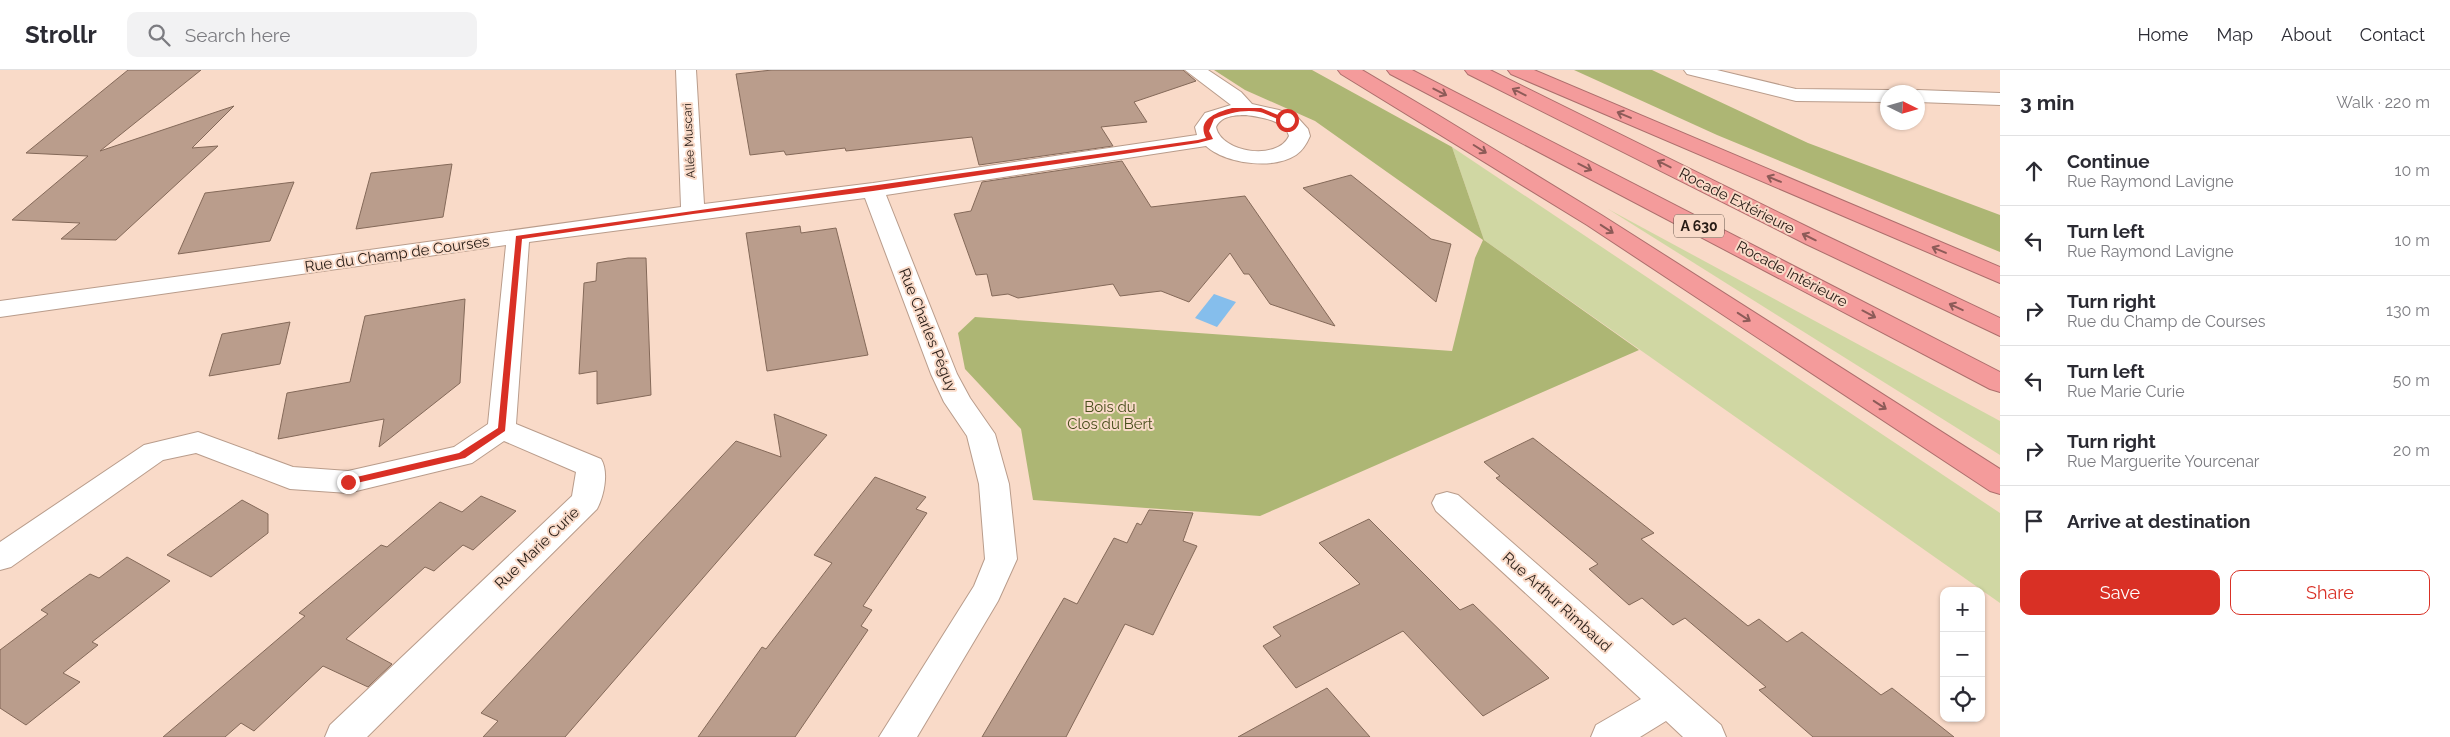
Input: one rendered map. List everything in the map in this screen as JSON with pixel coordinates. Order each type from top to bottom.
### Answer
[{"type":"highway","points":[[1348,70],[1439,123],[1543,188],[2000,482]]},
{"type":"highway","name":"Rocade Intérieure","points":[[1397,70],[2000,383]]},
{"type":"highway","name":"Rocade Extérieure","points":[[1475,70],[1814,239],[2000,328]]},
{"type":"highway","points":[[1518,70],[2000,276]]},
{"type":"street","name":"Allée Muscari","points":[[686,70],[693,212]]},
{"type":"street","points":[[1195,70],[1234,96],[1246,108]]},
{"type":"street","points":[[1694,70],[1796,95],[1880,96]]},
{"type":"street","points":[[1925,96],[2000,99]]},
{"type":"street","points":[[1246,108],[1268,112],[1287,120],[1295,127],[1299,135],[1297,143],[1289,150],[1278,154],[1247,156],[1225,149],[1210,139],[1206,131],[1207,124],[1212,118],[1232,110],[1246,108]]},
{"type":"street","name":"Rue du Champ de Courses","points":[[0,309],[693,212],[873,190],[1210,139]]},
{"type":"street","name":"Rue Charles Péguy","points":[[873,190],[944,374],[958,402],[981,434],[994,484],[1001,559],[987,592],[897,737]]},
{"type":"street","points":[[0,558],[154,452],[198,442],[290,478],[348,482],[462,456],[502,429],[518,238]]},
{"type":"street","name":"Rue Marie Curie","points":[[343,737],[586,500],[591,467],[502,429]]},
{"type":"street","name":"Rue Arthur Rimbaud","points":[[1447,502],[1708,737]]},
{"type":"street","points":[[1609,737],[1668,702]]},
{"type":"green space","name":"Bois du Clos du Bert","points":[[1214,70],[1312,70],[1452,147],[1484,240],[1639,350],[1260,516],[1033,500],[1021,429],[965,369],[958,333],[975,317],[1452,351],[1475,258],[1483,240],[1315,121],[1245,90]]},
{"type":"green space","points":[[1574,70],[1652,70],[1808,143],[2000,215],[2000,252],[1717,135]]},
{"type":"green space","points":[[1452,147],[2000,513],[2000,603],[1985,592],[1985,587],[1977,587],[1484,240]]},
{"type":"green space","points":[[1608,209],[2000,421],[2000,455]]},
{"type":"water","points":[[1214,294],[1236,302],[1217,327],[1195,318]]},
{"type":"building","points":[[128,70],[201,70],[100,151],[234,106],[192,148],[218,146],[116,240],[61,239],[80,223],[12,220],[88,156],[26,153]]},
{"type":"building","points":[[772,70],[1183,70],[1196,81],[1134,102],[1147,122],[1101,127],[1113,146],[979,165],[972,137],[846,151],[845,148],[786,155],[784,151],[750,155],[736,74]]},
{"type":"building","points":[[1122,161],[1151,207],[1245,196],[1335,326],[1270,304],[1249,274],[1244,274],[1230,253],[1189,302],[1161,291],[1120,296],[1113,284],[1018,298],[1008,294],[992,296],[987,274],[976,275],[954,214],[971,211],[982,182]]},
{"type":"building","points":[[452,164],[443,217],[356,229],[371,173]]},
{"type":"building","points":[[1351,175],[1431,239],[1451,244],[1436,302],[1303,188]]},
{"type":"building","points":[[294,182],[270,241],[178,254],[205,193]]},
{"type":"building","points":[[800,226],[801,233],[836,228],[868,355],[767,371],[746,233]]},
{"type":"building","points":[[628,258],[646,258],[651,395],[597,404],[597,371],[579,374],[584,283],[596,281],[597,263]]},
{"type":"building","points":[[465,299],[460,383],[379,447],[384,419],[278,439],[287,393],[350,382],[365,316]]},
{"type":"building","points":[[290,322],[280,364],[209,376],[222,334]]},
{"type":"building","points":[[774,414],[827,435],[565,737],[483,737],[498,721],[481,713],[736,441],[781,457]]},
{"type":"building","points":[[1533,438],[1654,533],[1641,539],[1748,626],[1759,619],[1787,642],[1802,632],[1881,695],[1892,688],[1954,737],[1813,737],[1759,690],[1766,687],[1685,618],[1673,625],[1642,598],[1629,605],[1589,569],[1598,564],[1496,478],[1500,476],[1484,462]]},
{"type":"building","points":[[875,477],[926,497],[916,509],[927,513],[863,606],[872,610],[861,626],[868,630],[795,737],[698,737],[762,647],[766,649],[832,563],[814,555]]},
{"type":"building","points":[[481,496],[516,511],[473,550],[463,545],[434,571],[425,567],[346,639],[392,664],[368,687],[323,666],[254,731],[241,723],[225,737],[163,737],[305,616],[299,613],[381,545],[387,547],[440,502],[462,512]]},
{"type":"building","points":[[242,500],[268,514],[268,533],[211,577],[167,555]]},
{"type":"building","points":[[1149,510],[1193,513],[1183,541],[1197,546],[1153,635],[1125,624],[1066,737],[982,737],[1064,598],[1077,604],[1114,538],[1127,543],[1137,523],[1141,525]]},
{"type":"building","points":[[1369,519],[1460,610],[1473,604],[1549,678],[1483,716],[1403,631],[1296,688],[1263,646],[1281,636],[1273,627],[1360,584],[1319,543]]},
{"type":"building","points":[[127,557],[170,581],[92,642],[98,645],[63,673],[80,682],[26,725],[0,708],[0,650],[48,614],[41,610],[68,590],[90,574],[99,578]]},
{"type":"building","points":[[1327,688],[1370,737],[1238,737]]},
{"type":"route","points":[[348,482],[462,456],[502,429],[518,238],[693,212],[873,190],[1198,142],[1210,139],[1206,131],[1207,124],[1212,118],[1232,110],[1246,108],[1261,110],[1287,120]]}]
